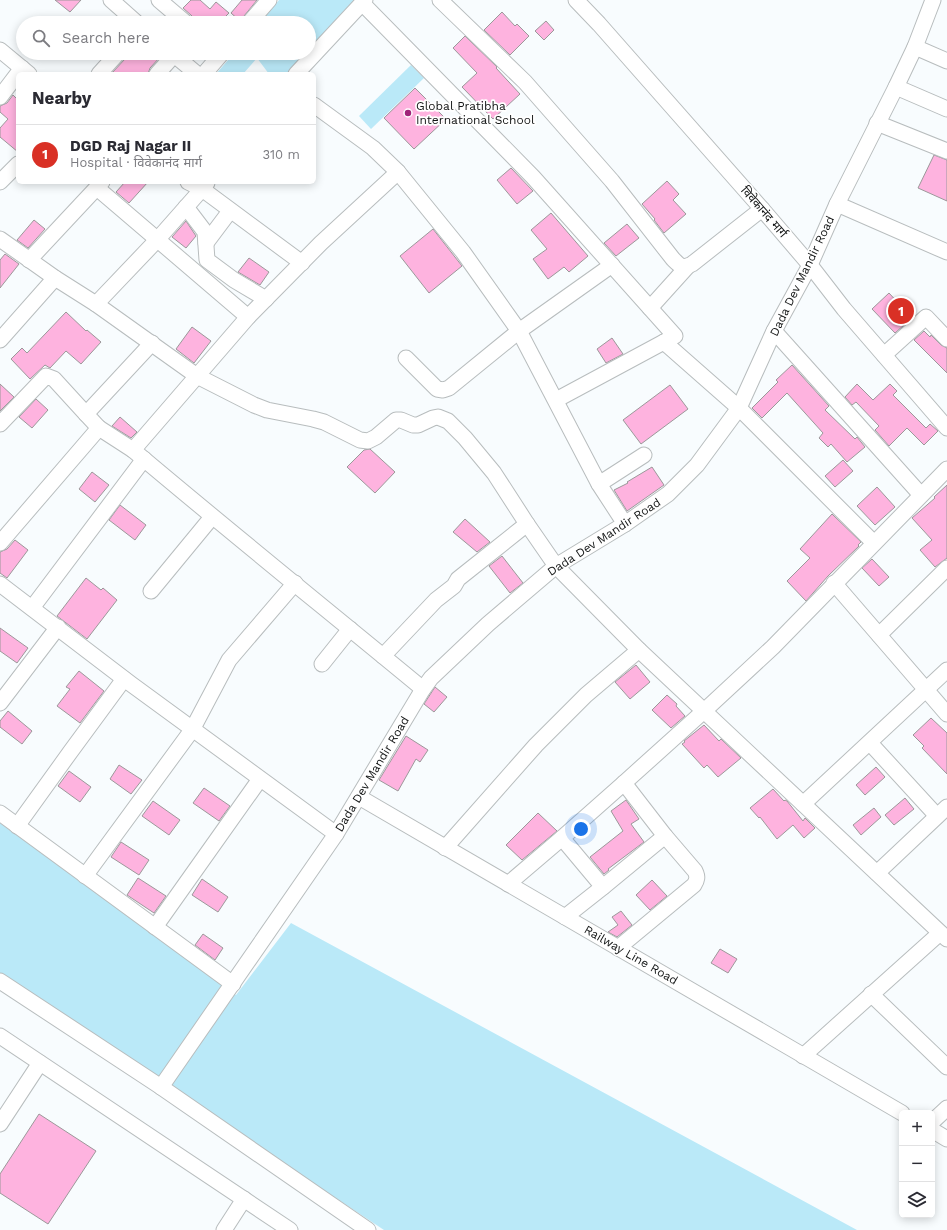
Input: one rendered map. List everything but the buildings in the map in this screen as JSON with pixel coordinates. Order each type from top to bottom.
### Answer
[{"type":"street","points":[[111,0],[129,16]]},
{"type":"street","points":[[159,0],[178,16]]},
{"type":"street","points":[[255,16],[269,0]]},
{"type":"street","points":[[440,0],[526,82],[612,181],[673,258],[680,266],[687,267]]},
{"type":"street","name":"विवेकानंद मार्ग","points":[[576,0],[762,208],[810,265],[844,309],[947,428]]},
{"type":"street","name":"Dada Dev Mandir Road","points":[[161,1087],[336,834],[431,678],[488,624],[556,566],[625,524],[668,494],[698,466],[739,408],[774,331],[810,265],[837,204],[896,87],[915,47],[933,0]]},
{"type":"street","points":[[316,53],[363,2],[533,177],[675,336],[556,400]]},
{"type":"street","points":[[915,47],[947,61]]},
{"type":"street","points":[[0,50],[26,71]]},
{"type":"street","points":[[102,72],[112,60]]},
{"type":"street","points":[[159,72],[168,60]]},
{"type":"street","points":[[180,60],[195,72]]},
{"type":"street","points":[[206,72],[216,60]]},
{"type":"street","points":[[298,72],[309,60]]},
{"type":"street","points":[[0,97],[16,81]]},
{"type":"street","points":[[896,87],[947,109]]},
{"type":"street","points":[[316,106],[373,148],[398,172],[463,252],[519,331],[599,484],[625,524]]},
{"type":"street","points":[[877,123],[947,151]]},
{"type":"street","points":[[0,182],[16,166]]},
{"type":"street","points":[[32,608],[139,455],[197,376],[248,317],[322,243],[398,172]]},
{"type":"street","points":[[29,260],[100,185],[157,240],[248,317]]},
{"type":"street","points":[[96,304],[157,240],[205,186],[230,211],[302,263]]},
{"type":"street","points":[[837,204],[947,252]]},
{"type":"street","points":[[186,207],[205,232],[207,260],[234,280],[266,299]]},
{"type":"street","points":[[650,308],[687,267],[762,208]]},
{"type":"street","points":[[206,243],[230,211]]},
{"type":"street","points":[[0,239],[96,304],[197,376],[266,410],[324,422],[360,440],[368,441],[376,437],[396,420],[401,420],[418,426],[438,416],[448,421],[494,473],[556,566],[639,650],[944,936],[871,994],[803,1056]]},
{"type":"street","points":[[406,358],[432,386],[443,390],[449,388],[519,331],[612,265]]},
{"type":"street","points":[[0,340],[56,278]]},
{"type":"street","points":[[884,355],[926,317],[947,339]]},
{"type":"street","points":[[774,331],[921,495]]},
{"type":"street","points":[[664,342],[739,408],[874,543]]},
{"type":"street","points":[[86,414],[152,343]]},
{"type":"street","points":[[0,424],[46,376],[54,379],[99,428],[139,455],[423,689]]},
{"type":"street","points":[[0,543],[99,428]]},
{"type":"street","points":[[599,484],[644,455]]},
{"type":"street","points":[[508,884],[624,784],[773,646],[947,469]]},
{"type":"street","points":[[151,591],[212,516]]},
{"type":"street","points":[[383,656],[436,600],[454,586],[458,579],[527,524]]},
{"type":"street","points":[[878,634],[947,568]]},
{"type":"street","points":[[85,876],[192,730],[229,660],[295,583]]},
{"type":"street","points":[[0,584],[192,730],[336,834]]},
{"type":"street","points":[[834,584],[947,714]]},
{"type":"street","points":[[0,703],[58,627]]},
{"type":"street","points":[[322,664],[350,629]]},
{"type":"street","points":[[445,848],[536,746],[586,695],[639,650]]},
{"type":"street","points":[[803,804],[947,670]]},
{"type":"street","points":[[17,826],[124,679]]},
{"type":"street","points":[[870,743],[942,812],[877,873]]},
{"type":"street","points":[[155,927],[260,779]]},
{"type":"street","points":[[618,948],[694,885],[697,880],[695,871],[624,784]]},
{"type":"street","name":"Railway Line Road","points":[[359,797],[899,1111]]},
{"type":"street","points":[[0,813],[232,984]]},
{"type":"street","points":[[565,917],[603,888],[665,836]]},
{"type":"street","points":[[562,838],[603,888]]},
{"type":"street","points":[[0,981],[161,1087],[368,1230]]},
{"type":"street","points":[[871,994],[947,1067]]},
{"type":"street","points":[[0,1036],[290,1230]]},
{"type":"street","points":[[0,1124],[40,1063]]},
{"type":"street","points":[[935,1119],[947,1108]]},
{"type":"street","points":[[935,1132],[947,1139]]},
{"type":"street","points":[[224,1230],[244,1199]]},
{"type":"shaded area","points":[[279,0],[357,0],[316,43],[316,16],[266,16]]},
{"type":"shaded area","points":[[228,60],[255,60],[245,72],[218,72]]},
{"type":"shaded area","points":[[258,60],[299,60],[288,72],[268,72]]},
{"type":"shaded area","points":[[411,65],[424,78],[371,129],[359,116]]},
{"type":"shaded area","points":[[0,823],[236,995],[291,923],[857,1230],[384,1230],[0,975]]},
{"type":"place","name":"Global Pratibha International School","points":[[408,113]]},
{"type":"place","name":"DGD Raj Nagar II","points":[[901,311]]}]
